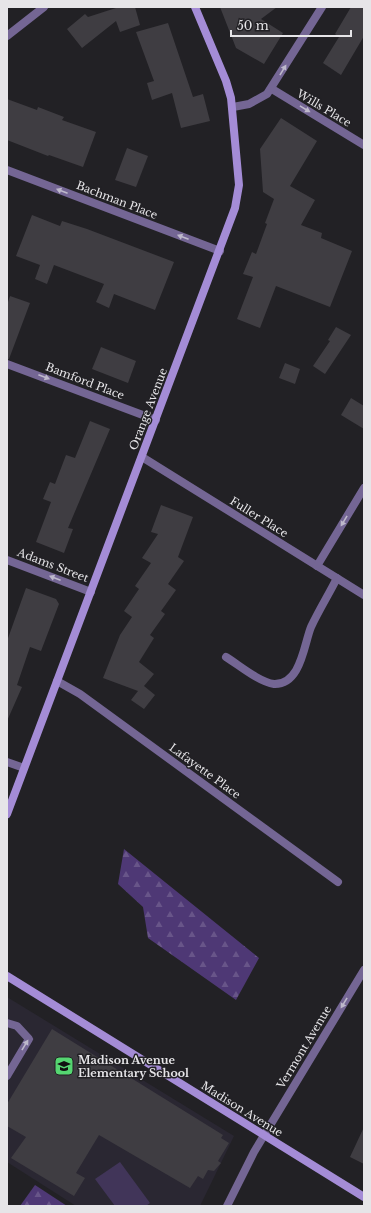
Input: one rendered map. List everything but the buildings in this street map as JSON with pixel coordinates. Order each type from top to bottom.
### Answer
[{"type":"street","points":[[7,36],[44,7]]},
{"type":"street","name":"Orange Avenue","points":[[7,814],[220,252],[238,197],[239,185],[233,107],[226,82],[195,7]]},
{"type":"street","points":[[233,107],[242,106],[256,101],[272,89],[322,7]]},
{"type":"street","name":"Wills Place","points":[[272,89],[364,145]]},
{"type":"street","name":"Bachman Place","points":[[7,170],[220,252]]},
{"type":"street","name":"Bamford Place","points":[[7,364],[156,420]]},
{"type":"street","name":"Fuller Place","points":[[142,457],[364,595]]},
{"type":"street","points":[[317,566],[364,488]]},
{"type":"street","name":"Adams Street","points":[[7,560],[91,592]]},
{"type":"street","points":[[226,657],[266,682],[281,683],[288,680],[302,660],[311,627],[337,578]]},
{"type":"street","name":"Lafayette Place","points":[[57,681],[80,694],[338,882]]},
{"type":"street","points":[[7,762],[24,768]]},
{"type":"street","name":"Vermont Avenue","points":[[227,1206],[263,1135],[364,970]]},
{"type":"street","name":"Madison Avenue","points":[[7,976],[364,1197]]},
{"type":"street","points":[[7,1023],[17,1026],[29,1040],[7,1076]]},
{"type":"shaded area","name":"Madison Avenue Elementary School","points":[[7,997],[234,1136],[200,1206],[76,1206],[7,1162]]},
{"type":"shaded area","points":[[120,1162],[150,1203],[146,1206],[115,1206],[95,1179]]},
{"type":"green space","points":[[124,849],[259,958],[236,1000],[148,938],[143,907],[118,884]]},
{"type":"green space","points":[[35,1185],[67,1206],[20,1206]]},
{"type":"place","name":"Madison Avenue Elementary School","points":[[64,1066]]}]
